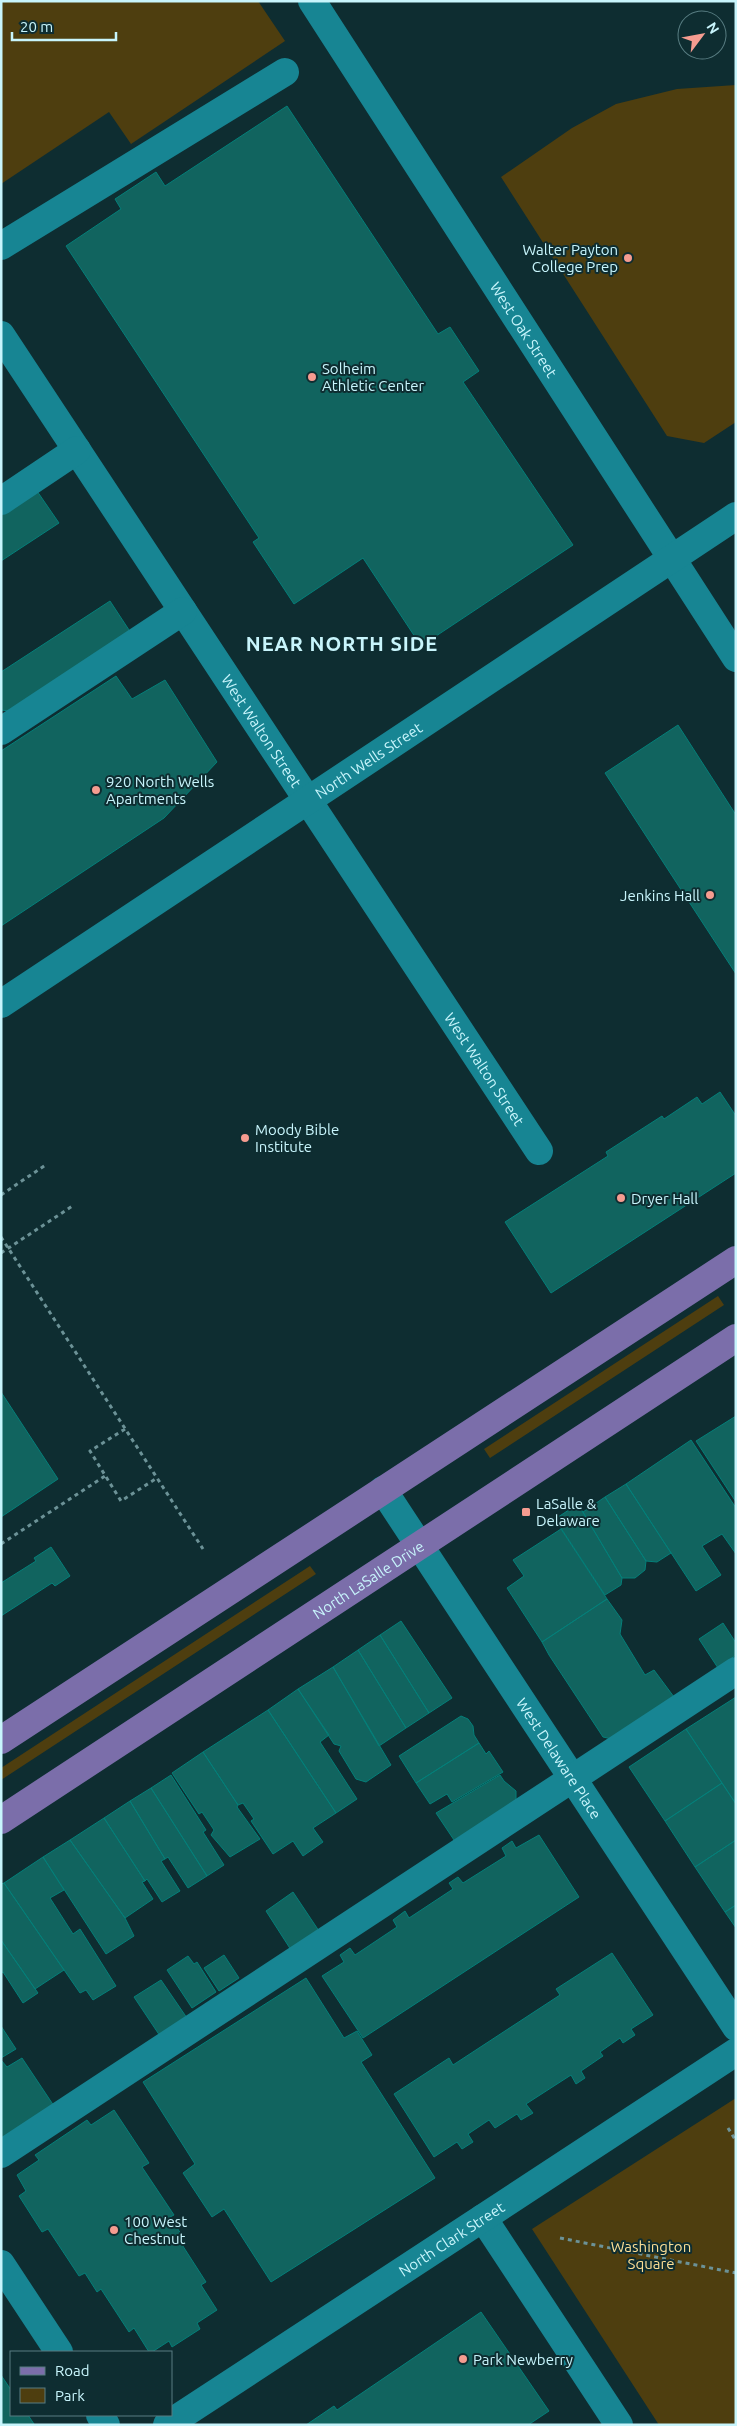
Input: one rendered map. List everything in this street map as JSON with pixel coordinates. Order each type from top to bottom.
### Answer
[{"type":"main road","points":[[1,1740],[736,1260]]},
{"type":"main road","name":"North LaSalle Drive","points":[[1,1820],[736,1338]]},
{"type":"street","name":"West Oak Street","points":[[312,1],[736,658]]},
{"type":"street","points":[[1,246],[285,72]]},
{"type":"street","name":"West Walton Street","points":[[1,335],[540,1151]]},
{"type":"street","points":[[1,501],[77,450]]},
{"type":"street","name":"North Wells Street","points":[[1,1004],[736,516]]},
{"type":"street","points":[[1,731],[183,611]]},
{"type":"street","name":"West Delaware Place","points":[[383,1490],[736,2027]]},
{"type":"street","points":[[1,2154],[736,1671]]},
{"type":"street","name":"North Clark Street","points":[[167,2425],[736,2052]]},
{"type":"street","points":[[483,2218],[619,2425]]},
{"type":"street","points":[[1,2264],[58,2351]]},
{"type":"path","points":[[1,1195],[47,1164]]},
{"type":"path","points":[[1,1254],[74,1205]]},
{"type":"path","points":[[1,1237],[202,1549]]},
{"type":"path","points":[[125,1429],[90,1451],[121,1501],[157,1478]]},
{"type":"path","points":[[1,1544],[105,1476]]},
{"type":"path","points":[[728,2128],[736,2141]]},
{"type":"path","points":[[560,2238],[736,2273]]},
{"type":"green space","points":[[1,1],[258,1],[285,41],[131,144],[109,112],[1,184]]},
{"type":"green space","points":[[736,85],[736,422],[704,443],[667,436],[501,177],[572,128],[616,104],[677,89]]},
{"type":"green space","points":[[718,1296],[724,1305],[490,1458],[484,1449]]},
{"type":"green space","points":[[310,1566],[316,1574],[1,1780],[1,1768]]},
{"type":"green space","name":"Washington Square","points":[[736,2098],[736,2425],[659,2425],[532,2229]]},
{"type":"building","name":"Solheim Athletic Center","points":[[287,106],[438,334],[450,327],[479,371],[463,382],[573,545],[421,646],[363,558],[294,604],[253,542],[259,538],[66,246],[121,209],[115,199],[156,172],[165,186]]},
{"type":"building","points":[[37,491],[59,523],[1,561],[1,515]]},
{"type":"building","points":[[110,601],[131,633],[10,711],[1,710],[1,672]]},
{"type":"building","name":"920 North Wells Apartments","points":[[116,676],[132,699],[165,680],[217,762],[164,818],[1,926],[1,751]]},
{"type":"building","name":"Jenkins Hall","points":[[678,725],[736,815],[736,974],[605,773]]},
{"type":"building","name":"Dryer Hall","points":[[720,1092],[736,1116],[736,1173],[551,1293],[505,1222],[608,1156],[606,1152],[662,1116],[664,1119],[697,1097],[702,1104]]},
{"type":"building","points":[[1,1392],[58,1479],[1,1517]]},
{"type":"building","points":[[736,1416],[736,1502],[696,1441]]},
{"type":"building","points":[[691,1440],[736,1508],[736,1554],[722,1534],[702,1546],[721,1575],[696,1591],[626,1484]]},
{"type":"building","points":[[626,1484],[671,1553],[657,1562],[646,1561],[605,1497]]},
{"type":"building","points":[[605,1497],[646,1561],[645,1570],[635,1578],[622,1578],[583,1512]]},
{"type":"building","points":[[578,1504],[622,1578],[621,1585],[605,1595],[555,1519]]},
{"type":"building","points":[[561,1529],[607,1599],[542,1642],[507,1588],[524,1576],[513,1560]]},
{"type":"building","points":[[51,1547],[70,1576],[55,1586],[52,1583],[1,1616],[1,1583],[36,1561],[34,1558]]},
{"type":"building","points":[[607,1599],[622,1620],[620,1634],[645,1675],[654,1670],[674,1697],[612,1739],[603,1737],[542,1642]]},
{"type":"building","points":[[401,1621],[452,1698],[429,1713],[380,1635]]},
{"type":"building","points":[[723,1623],[736,1643],[736,1655],[718,1668],[699,1639]]},
{"type":"building","points":[[380,1635],[429,1713],[406,1728],[358,1650]]},
{"type":"building","points":[[358,1650],[406,1728],[379,1746],[333,1667]]},
{"type":"building","points":[[333,1667],[391,1765],[366,1782],[356,1779],[339,1751],[341,1746],[334,1744],[298,1689]]},
{"type":"building","points":[[298,1689],[329,1735],[320,1742],[357,1799],[336,1813],[268,1710]]},
{"type":"building","points":[[736,1697],[736,1804],[686,1729]]},
{"type":"building","points":[[268,1710],[336,1813],[313,1828],[323,1842],[303,1856],[293,1841],[273,1854],[251,1821],[254,1819],[243,1803],[238,1805],[203,1752]]},
{"type":"building","points":[[461,1716],[468,1719],[473,1726],[474,1735],[479,1743],[416,1783],[399,1756]]},
{"type":"building","points":[[686,1729],[722,1783],[665,1821],[629,1767]]},
{"type":"building","points":[[479,1743],[486,1754],[489,1751],[503,1772],[452,1802],[447,1794],[430,1804],[416,1783]]},
{"type":"building","points":[[203,1752],[238,1805],[237,1807],[260,1839],[230,1857],[211,1835],[214,1830],[202,1812],[199,1814],[172,1773]]},
{"type":"building","points":[[171,1775],[206,1830],[203,1832],[224,1865],[207,1876],[151,1788]]},
{"type":"building","points":[[500,1775],[516,1791],[516,1802],[456,1843],[436,1813]]},
{"type":"building","points":[[722,1783],[736,1804],[736,1840],[695,1867],[665,1821]]},
{"type":"building","points":[[151,1788],[207,1876],[188,1888],[168,1857],[165,1859],[130,1801]]},
{"type":"building","points":[[130,1801],[165,1859],[161,1861],[180,1891],[162,1902],[147,1879],[145,1881],[104,1818]]},
{"type":"building","points":[[104,1818],[145,1881],[142,1882],[153,1899],[125,1918],[70,1840]]},
{"type":"building","points":[[539,1835],[579,1897],[363,2038],[322,1976],[344,1962],[340,1955],[350,1948],[355,1955],[397,1927],[393,1920],[405,1911],[409,1918],[453,1889],[449,1883],[458,1877],[463,1883],[506,1856],[502,1848],[512,1841],[516,1848]]},
{"type":"building","points":[[70,1840],[125,1918],[134,1936],[106,1954],[43,1857]]},
{"type":"building","points":[[736,1840],[736,1905],[725,1912],[695,1867]]},
{"type":"building","points":[[43,1857],[64,1890],[50,1898],[73,1934],[80,1929],[116,1986],[93,2000],[86,1990],[80,1993],[4,1883]]},
{"type":"building","points":[[4,1883],[64,1970],[35,1989],[1,1940],[1,1884]]},
{"type":"building","points":[[293,1892],[319,1931],[291,1950],[266,1911]]},
{"type":"building","points":[[736,1905],[736,1928],[725,1912]]},
{"type":"building","points":[[1,1940],[38,1993],[23,2003],[3,1972],[1,1973]]},
{"type":"building","points":[[612,1953],[653,2015],[631,2029],[635,2035],[623,2043],[620,2038],[600,2052],[603,2056],[581,2071],[585,2078],[576,2084],[571,2075],[526,2104],[533,2113],[521,2120],[517,2114],[495,2128],[489,2120],[468,2134],[473,2142],[462,2149],[457,2142],[434,2157],[394,2094],[449,2058],[453,2065],[560,1995],[556,1989]]},
{"type":"building","points":[[224,1955],[239,1978],[219,1991],[204,1968]]},
{"type":"building","points":[[188,1956],[194,1964],[197,1962],[216,1992],[192,2008],[167,1970]]},
{"type":"building","points":[[306,1978],[344,2038],[357,2031],[372,2055],[361,2062],[435,2178],[271,2282],[224,2209],[212,2217],[183,2173],[195,2164],[143,2082]]},
{"type":"building","points":[[161,1980],[187,2018],[160,2036],[134,1997]]},
{"type":"building","points":[[1,2026],[16,2049],[1,2058]]},
{"type":"building","points":[[22,2058],[54,2106],[1,2140],[1,2060],[7,2067]]},
{"type":"building","name":"100 West Chestnut","points":[[114,2110],[149,2163],[142,2167],[174,2215],[170,2217],[183,2237],[179,2240],[206,2282],[201,2285],[217,2310],[197,2323],[200,2329],[172,2347],[169,2341],[154,2351],[148,2351],[134,2328],[129,2332],[101,2289],[97,2292],[85,2273],[79,2276],[48,2229],[42,2232],[19,2196],[26,2191],[17,2175],[39,2160],[35,2155],[87,2120],[91,2125]]},
{"type":"building","name":"Park Newberry","points":[[481,2312],[549,2411],[528,2425],[306,2425],[334,2406],[337,2410]]},
{"type":"building","points":[[1,2375],[10,2388],[10,2416],[29,2416],[34,2424],[1,2425]]},
{"type":"place","name":"Walter Payton College Prep","points":[[628,258]]},
{"type":"place","name":"Solheim Athletic Center","points":[[312,377]]},
{"type":"place","name":"920 North Wells Apartments","points":[[96,790]]},
{"type":"place","name":"Jenkins Hall","points":[[710,895]]},
{"type":"place","name":"Moody Bible Institute","points":[[245,1138]]},
{"type":"place","name":"Dryer Hall","points":[[621,1198]]},
{"type":"place","name":"LaSalle & Delaware","points":[[526,1512]]},
{"type":"place","name":"100 West Chestnut","points":[[114,2230]]},
{"type":"place","name":"Park Newberry","points":[[463,2359]]},
{"type":"district","name":"NEAR NORTH SIDE","points":[[342,643]]}]
